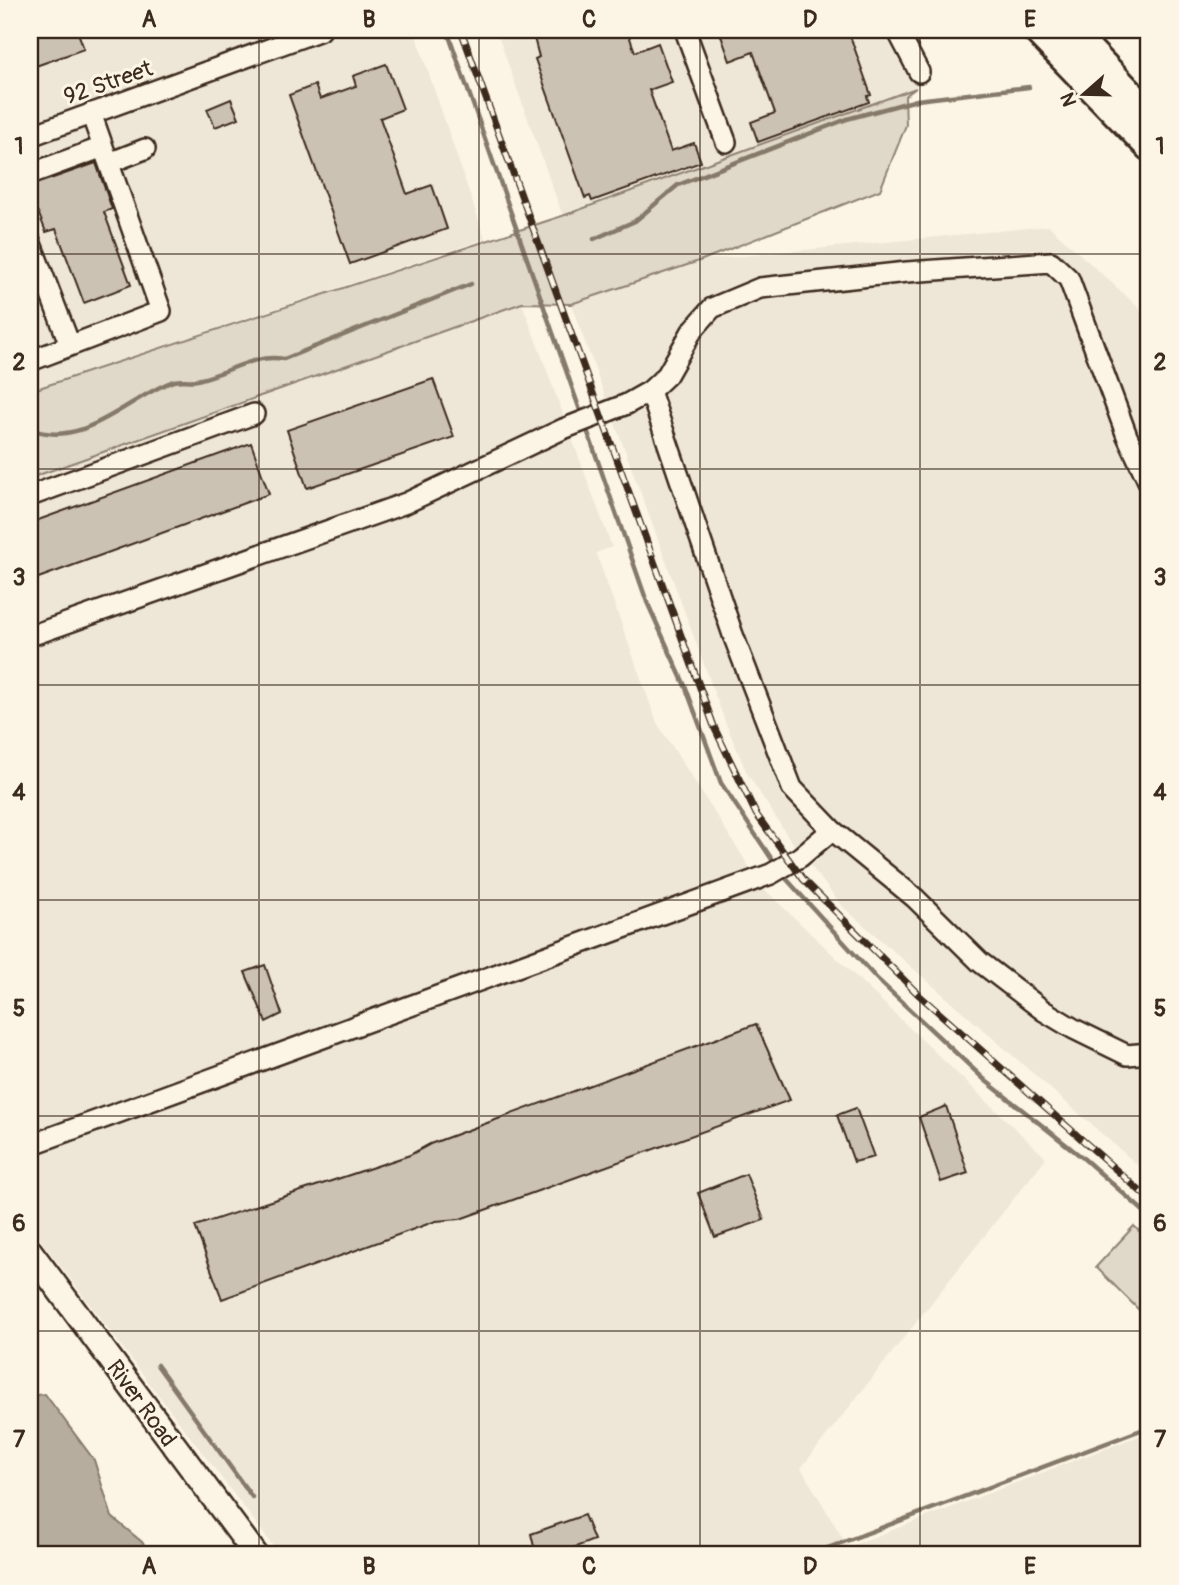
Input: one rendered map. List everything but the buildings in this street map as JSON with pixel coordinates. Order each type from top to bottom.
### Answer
[{"type":"highway","points":[[1036,30],[1149,146]]},
{"type":"highway","points":[[1070,30],[1149,113]]},
{"type":"main road","name":"River Road","points":[[30,1251],[256,1555]]},
{"type":"street","name":"92 Street","points":[[30,136],[321,30]]},
{"type":"street","points":[[685,30],[726,142]]},
{"type":"street","points":[[897,30],[919,72]]},
{"type":"street","points":[[30,361],[160,311],[91,113]]},
{"type":"street","points":[[30,174],[106,155],[145,149]]},
{"type":"street","points":[[30,241],[70,345]]},
{"type":"street","points":[[30,635],[406,503],[650,391],[667,375],[692,331],[712,308],[760,288],[907,272],[1051,262],[1069,279],[1127,436],[1149,483]]},
{"type":"street","points":[[650,391],[733,635],[792,788],[832,830],[915,898],[980,962],[1044,1011],[1127,1055],[1149,1053]]},
{"type":"street","points":[[30,496],[254,414]]},
{"type":"street","points":[[30,1145],[777,870],[832,830]]},
{"type":"shaded area","points":[[30,30],[414,30],[485,239],[30,390]]},
{"type":"shaded area","points":[[496,30],[892,30],[921,85],[562,214]]},
{"type":"shaded area","points":[[916,88],[905,96],[906,125],[880,190],[702,260],[571,304],[522,303],[30,478],[30,391],[562,216]]},
{"type":"shaded area","points":[[1049,226],[1149,317],[1149,1175],[842,906],[789,838],[747,773],[726,724],[571,304],[702,260]]},
{"type":"shaded area","points":[[522,303],[612,547],[596,553],[657,723],[763,888],[1046,1158],[801,1468],[848,1547],[1149,1432],[1149,1555],[280,1555],[30,1226],[30,478]]},
{"type":"shaded area","points":[[1134,1226],[1149,1241],[1149,1320],[1096,1267]]},
{"type":"shaded area","points":[[45,1394],[94,1460],[112,1517],[142,1542],[151,1555],[30,1555],[30,1396]]},
{"type":"waterway","points":[[447,30],[582,416]]},
{"type":"waterway","points":[[594,239],[635,221],[678,185],[847,119],[917,100],[1029,87]]},
{"type":"waterway","points":[[30,429],[68,433],[86,428],[174,381],[197,380],[251,361],[284,359],[471,284]]},
{"type":"waterway","points":[[586,427],[647,602],[686,688],[721,783],[775,864]]},
{"type":"waterway","points":[[782,874],[876,978],[986,1081],[1083,1158],[1149,1216]]},
{"type":"waterway","points":[[157,1365],[252,1497]]},
{"type":"waterway","points":[[809,1555],[1149,1427]]},
{"type":"railway","points":[[461,30],[715,729],[756,814],[803,879],[919,995],[1149,1199]]}]
